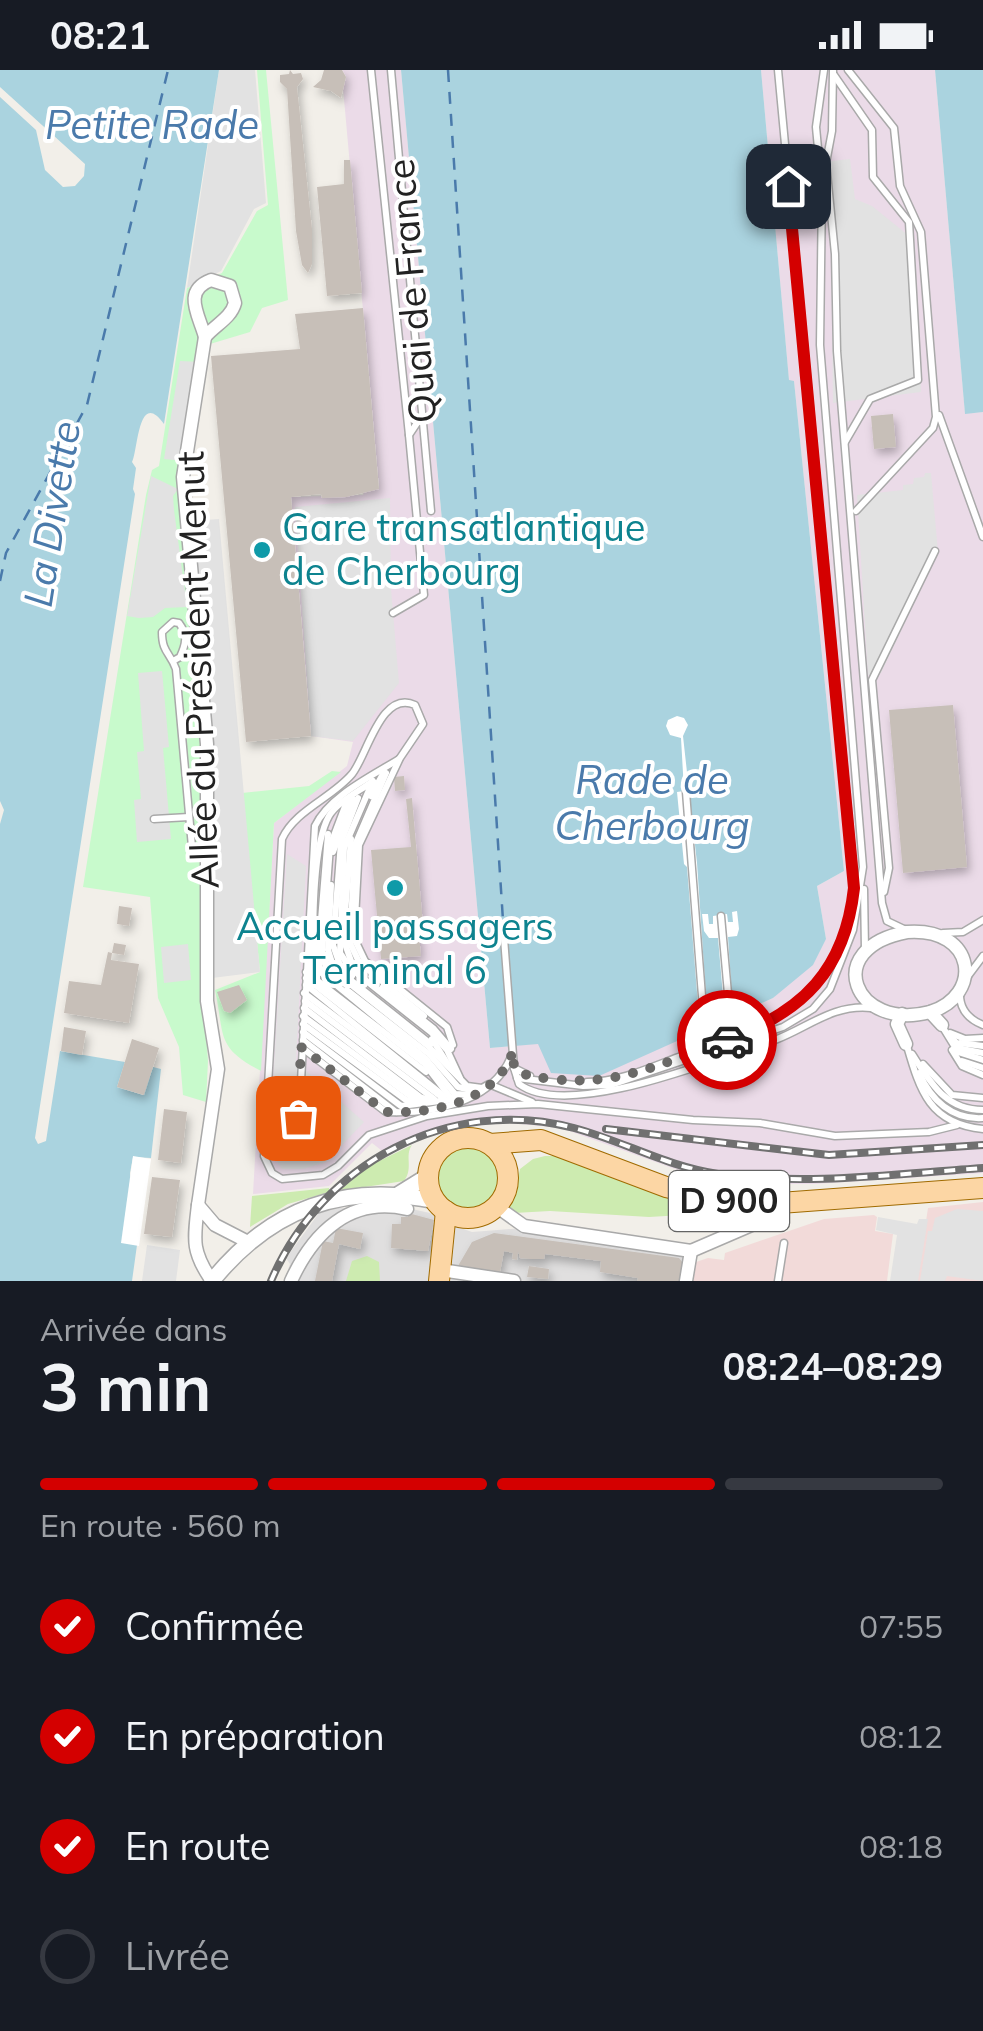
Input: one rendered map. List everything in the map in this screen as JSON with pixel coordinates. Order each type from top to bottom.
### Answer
[{"type":"main road","points":[[441,1270],[449,1210],[428,1176],[436,1154],[450,1142],[471,1138],[490,1144],[502,1156],[508,1172],[506,1190],[496,1206],[482,1215],[449,1210]]},
{"type":"main road","name":"D 900","points":[[490,1144],[530,1140],[552,1144],[686,1192],[723,1200],[764,1203],[983,1188]]},
{"type":"main road","points":[[508,1172],[526,1155],[552,1144]]},
{"type":"street","name":"Allée du Président Menut","points":[[205,337],[183,477],[207,744],[208,1001],[218,1069],[194,1248],[212,1281]]},
{"type":"street","points":[[928,931],[949,938],[962,952],[966,964],[962,989],[946,1006],[930,1012],[902,1014],[878,1009],[865,1001],[855,981],[858,960],[866,950],[884,938],[928,931]]},
{"type":"street","points":[[930,1012],[947,1033]]},
{"type":"street","points":[[902,1014],[897,1024],[906,1044]]},
{"type":"street","points":[[399,1194],[428,1176]]},
{"type":"street","points":[[212,1281],[248,1242],[274,1222],[304,1209],[351,1198],[399,1194],[449,1210]]},
{"type":"street","points":[[496,1206],[524,1226],[691,1251],[756,1223],[764,1203]]},
{"type":"street","points":[[198,1205],[215,1225],[248,1242]]},
{"type":"street","points":[[291,1281],[310,1246],[335,1220],[366,1209],[407,1209]]},
{"type":"street","points":[[686,1281],[691,1251]]},
{"type":"street","points":[[441,1270],[514,1281]]},
{"type":"lane","points":[[371,70],[424,595],[393,613]]},
{"type":"lane","name":"Quai de France","points":[[391,70],[431,511]]},
{"type":"lane","points":[[514,1068],[530,1076],[595,1082],[625,1076],[732,1038],[792,1008],[824,976],[844,939],[851,912],[852,865],[778,70]]},
{"type":"lane","points":[[824,70],[816,127],[822,191],[820,346],[852,718],[866,950]]},
{"type":"lane","points":[[833,70],[838,85],[872,130],[873,177],[909,222],[918,380],[870,399],[845,444]]},
{"type":"lane","points":[[833,70],[832,131],[826,162],[835,254],[833,285],[884,916],[895,927],[957,934],[983,920]]},
{"type":"lane","points":[[848,70],[894,128],[900,176],[921,232],[935,404],[933,428],[856,511]]},
{"type":"lane","points":[[935,404],[983,538]]},
{"type":"lane","points":[[409,435],[423,414]]},
{"type":"lane","points":[[882,904],[889,868],[872,680],[934,551]]},
{"type":"lane","points":[[173,661],[180,657],[186,640],[179,623],[173,622],[162,632],[162,642],[164,652],[173,661],[192,847],[208,853]]},
{"type":"lane","points":[[442,1100],[354,938],[359,845],[400,758],[423,724],[418,708],[407,701],[394,705],[367,740],[353,773],[290,826],[282,839],[265,1162],[282,1179],[323,1176],[364,1138],[376,1133],[446,1112],[538,1104]]},
{"type":"lane","points":[[400,758],[339,806],[324,852],[318,963],[421,1064]]},
{"type":"lane","points":[[297,1154],[314,835],[318,820],[355,788],[400,758]]},
{"type":"lane","points":[[389,767],[354,845],[350,943],[442,1100]]},
{"type":"lane","points":[[380,775],[350,843],[344,945],[442,1100]]},
{"type":"lane","points":[[372,781],[344,848],[340,953],[421,1064]]},
{"type":"lane","points":[[359,792],[340,842],[334,952],[340,965],[450,1097],[442,1100]]},
{"type":"lane","points":[[686,792],[706,1047]]},
{"type":"lane","points":[[347,800],[330,846],[323,958],[328,968],[460,1104],[507,1066],[512,1049]]},
{"type":"lane","points":[[154,819],[189,817]]},
{"type":"lane","points":[[517,1078],[582,1086],[611,1085],[800,1019],[823,998],[837,971],[853,930],[863,868]]},
{"type":"lane","points":[[721,916],[732,1038]]},
{"type":"lane","points":[[504,938],[514,1068],[526,1089],[543,1094],[602,1094],[775,1040],[830,1012],[858,1007],[878,1009]]},
{"type":"lane","points":[[983,956],[962,989],[964,1010],[983,1026]]},
{"type":"lane","points":[[303,1008],[421,1064],[458,1087],[481,1090]]},
{"type":"lane","points":[[303,1008],[421,1064],[454,1071]]},
{"type":"lane","points":[[303,1008],[421,1064]]},
{"type":"lane","points":[[303,1008],[421,1064]]},
{"type":"lane","points":[[303,1008],[421,1064]]},
{"type":"lane","points":[[303,1008],[386,1112],[450,1032],[454,1071]]},
{"type":"lane","points":[[947,1033],[965,1039],[983,1038]]},
{"type":"lane","points":[[947,1033],[958,1052],[983,1053]]},
{"type":"lane","points":[[947,1033],[983,1053]]},
{"type":"lane","points":[[947,1033],[962,1066],[983,1072]]},
{"type":"lane","points":[[906,1044],[948,1092],[958,1097],[983,1098]]},
{"type":"lane","points":[[906,1044],[938,1093],[961,1108],[983,1110]]},
{"type":"lane","points":[[906,1044],[921,1080],[944,1108],[962,1117],[983,1118]]},
{"type":"lane","points":[[906,1044],[930,1104],[957,1124],[983,1129]]},
{"type":"lane","points":[[421,1064],[449,1045],[454,1057]]},
{"type":"lane","points":[[421,1064],[447,1050],[454,1071],[471,1088],[538,1104],[632,1115],[760,1123],[835,1136],[929,1132],[957,1124]]},
{"type":"lane","points":[[442,1100],[481,1090]]},
{"type":"lane","points":[[778,1281],[784,1243]]},
{"type":"shaded area","points":[[219,70],[255,70],[266,203],[254,209],[221,271],[187,288]]},
{"type":"shaded area","points":[[342,70],[401,70],[490,1048],[708,1026],[773,998],[826,939],[817,886],[844,871],[794,381],[789,381],[761,70],[935,70],[965,413],[983,412],[983,1173],[815,1184],[743,1184],[689,1174],[561,1128],[501,1122],[449,1129],[386,1154],[372,1143],[329,1186],[253,1194],[274,823],[347,766],[353,742],[311,736],[291,497],[363,495],[365,490],[379,488],[343,88],[346,77]]},
{"type":"shaded area","points":[[850,159],[855,199],[872,206],[914,240],[921,392],[833,403],[831,254],[823,162]]},
{"type":"shaded area","points":[[180,361],[201,362],[184,461],[164,459]]},
{"type":"shaded area","points":[[931,473],[938,552],[881,673],[868,675],[857,495],[903,490],[903,485],[913,484],[914,478],[924,477]]},
{"type":"shaded area","points":[[151,476],[178,489],[173,496],[174,510],[187,607],[165,608],[153,617],[139,618],[127,616]]},
{"type":"shaded area","points":[[390,498],[391,589],[399,683],[353,741],[311,736],[295,507]]},
{"type":"shaded area","points":[[219,519],[260,972],[212,978],[214,763],[192,521]]},
{"type":"shaded area","points":[[162,671],[169,747],[163,748],[171,839],[137,842],[134,800],[141,799],[137,752],[144,751],[138,673]]},
{"type":"shaded area","points":[[287,854],[306,866],[296,1062],[364,1122],[326,1162],[303,1169],[282,1169],[269,1148]]},
{"type":"shaded area","points":[[188,944],[191,980],[164,983],[161,947]]},
{"type":"shaded area","points":[[983,1202],[983,1281],[917,1281],[928,1208]]},
{"type":"shaded area","points":[[398,1206],[430,1213],[440,1221],[472,1232],[523,1228],[691,1251],[685,1281],[284,1281],[290,1264],[286,1258],[319,1213],[339,1208]]},
{"type":"shaded area","points":[[957,1209],[983,1211],[983,1281],[947,1276],[945,1281],[920,1281],[928,1231],[932,1231],[935,1218]]},
{"type":"shaded area","points":[[874,1215],[875,1231],[893,1234],[887,1281],[693,1281],[696,1262],[708,1258],[724,1260],[725,1253],[824,1219]]},
{"type":"shaded area","points":[[878,1217],[917,1224],[919,1219],[928,1219],[918,1281],[890,1281],[897,1235],[876,1230]]},
{"type":"shaded area","points":[[147,1245],[180,1250],[176,1281],[142,1281]]},
{"type":"green space","points":[[257,70],[266,70],[288,300],[262,308],[250,332],[200,347],[179,468],[203,761],[200,953],[208,1061],[206,1102],[183,1095],[179,1047],[158,998],[150,897],[83,887],[146,495],[152,470],[159,466],[187,288],[222,273],[257,211],[268,205]]},
{"type":"green space","points":[[332,771],[341,772],[274,823],[261,1071],[236,1055],[224,1039],[215,990],[260,972],[242,793],[309,786]]},
{"type":"green space","points":[[468,1144],[491,1154],[501,1177],[491,1200],[468,1210],[445,1200],[435,1177],[445,1154]]},
{"type":"green space","points":[[412,1145],[404,1181],[339,1191],[369,1166]]},
{"type":"green space","points":[[545,1156],[750,1211],[649,1217],[550,1211],[514,1213],[506,1208],[513,1198],[520,1169]]},
{"type":"green space","points":[[329,1188],[329,1192],[288,1204],[250,1227],[252,1196]]},
{"type":"green space","points":[[367,1256],[379,1262],[380,1281],[346,1281],[352,1261]]},
{"type":"water","points":[[0,70],[219,70],[164,424],[155,415],[149,413],[144,417],[132,462],[136,468],[135,494],[35,1138],[38,1144],[46,1141],[60,1051],[125,1062],[117,1087],[143,1095],[153,1067],[161,1069],[151,1158],[133,1157],[130,1173],[137,1245],[132,1281],[0,1281],[0,824],[4,810],[0,801],[0,97],[36,130],[45,170],[63,187],[75,186],[84,176],[85,164],[0,87]]},
{"type":"water","name":"Rade de Cherbourg","points":[[401,70],[761,70],[789,380],[794,381],[844,871],[817,886],[826,939],[813,965],[773,998],[599,1076],[551,1073],[538,1044],[490,1048]]},
{"type":"water","points":[[935,70],[983,70],[983,412],[965,414]]},
{"type":"pier","points":[[677,716],[688,725],[683,736],[697,863],[708,1026],[700,1030],[677,792],[684,791],[681,738],[670,735],[666,726],[668,720]]},
{"type":"pier","points":[[737,911],[737,936],[728,937],[733,1015],[725,1019],[718,938],[709,938],[704,931],[702,914],[708,914],[709,924],[713,924],[713,916],[727,914],[728,922],[733,922],[732,912]]},
{"type":"pier","points":[[133,1156],[151,1159],[139,1246],[121,1243]]},
{"type":"building","points":[[290,70],[293,74],[301,73],[303,79],[297,87],[312,229],[312,264],[308,273],[302,265],[296,231],[287,89],[280,82],[280,75],[289,74]]},
{"type":"building","points":[[324,70],[342,70],[346,77],[341,98],[313,87]]},
{"type":"building","points":[[344,160],[350,160],[362,293],[327,296],[317,187],[344,184]]},
{"type":"building","name":"Gare transatlantique de Cherbourg","points":[[363,308],[379,489],[346,497],[291,497],[311,736],[246,742],[211,356],[300,349],[295,314]]},
{"type":"building","points":[[893,414],[896,447],[874,449],[871,416]]},
{"type":"building","points":[[953,705],[967,867],[903,873],[889,710]]},
{"type":"building","points":[[404,776],[405,790],[395,791],[394,777]]},
{"type":"building","name":"Accueil passagers Terminal 6","points":[[412,798],[423,925],[418,926],[421,956],[381,959],[371,850],[411,847],[406,799]]},
{"type":"building","points":[[119,906],[132,908],[129,926],[117,924]]},
{"type":"building","points":[[114,943],[126,945],[124,955],[112,953]]},
{"type":"building","points":[[108,952],[112,953],[111,960],[139,964],[129,1023],[64,1013],[69,981],[101,985]]},
{"type":"building","points":[[239,985],[247,1000],[230,1013],[224,1011],[217,992]]},
{"type":"building","points":[[64,1027],[86,1031],[82,1055],[61,1051]]},
{"type":"building","points":[[132,1039],[159,1048],[144,1095],[117,1087]]},
{"type":"building","points":[[164,1109],[187,1112],[181,1163],[158,1160]]},
{"type":"building","points":[[152,1177],[180,1180],[172,1237],[144,1234]]},
{"type":"building","points":[[408,1213],[434,1220],[428,1251],[391,1248],[392,1224],[401,1224],[401,1217],[408,1217]]},
{"type":"building","points":[[336,1228],[363,1233],[360,1249],[339,1244],[332,1281],[315,1281],[323,1241],[333,1243]]},
{"type":"building","points":[[494,1233],[679,1258],[683,1263],[680,1281],[637,1281],[638,1278],[600,1272],[601,1261],[545,1254],[544,1259],[520,1258],[518,1251],[517,1260],[512,1259],[513,1253],[504,1251],[500,1272],[458,1266],[472,1242]]},
{"type":"building","points":[[529,1266],[549,1269],[548,1279],[527,1277]]},
{"type":"ferry route","points":[[0,581],[6,553],[87,405],[168,70]]},
{"type":"ferry route","points":[[448,70],[504,936]]},
{"type":"railway","points":[[271,1281],[293,1239],[322,1203],[356,1172],[395,1148],[437,1131],[481,1121],[527,1120],[574,1128],[681,1166],[718,1174],[850,1178],[983,1168]]},
{"type":"railway","points":[[606,1129],[829,1155],[983,1145]]},
{"type":"way so far","points":[[298,1118],[301,1047],[386,1112],[403,1113],[471,1099],[507,1066],[513,1051],[514,1068],[524,1075],[595,1082],[625,1076],[727,1040]]},
{"type":"place","name":"Gare transatlantique de Cherbourg","points":[[262,550]]},
{"type":"place","name":"Accueil passagers Terminal 6","points":[[395,888]]},
{"type":"route","points":[[727,1040],[792,1008],[824,976],[844,939],[854,888],[788,186]]},
{"type":"water label","name":"Petite Rade","points":[[152,125]]},
{"type":"water label","name":"La Divette","points":[[52,514]]}]
